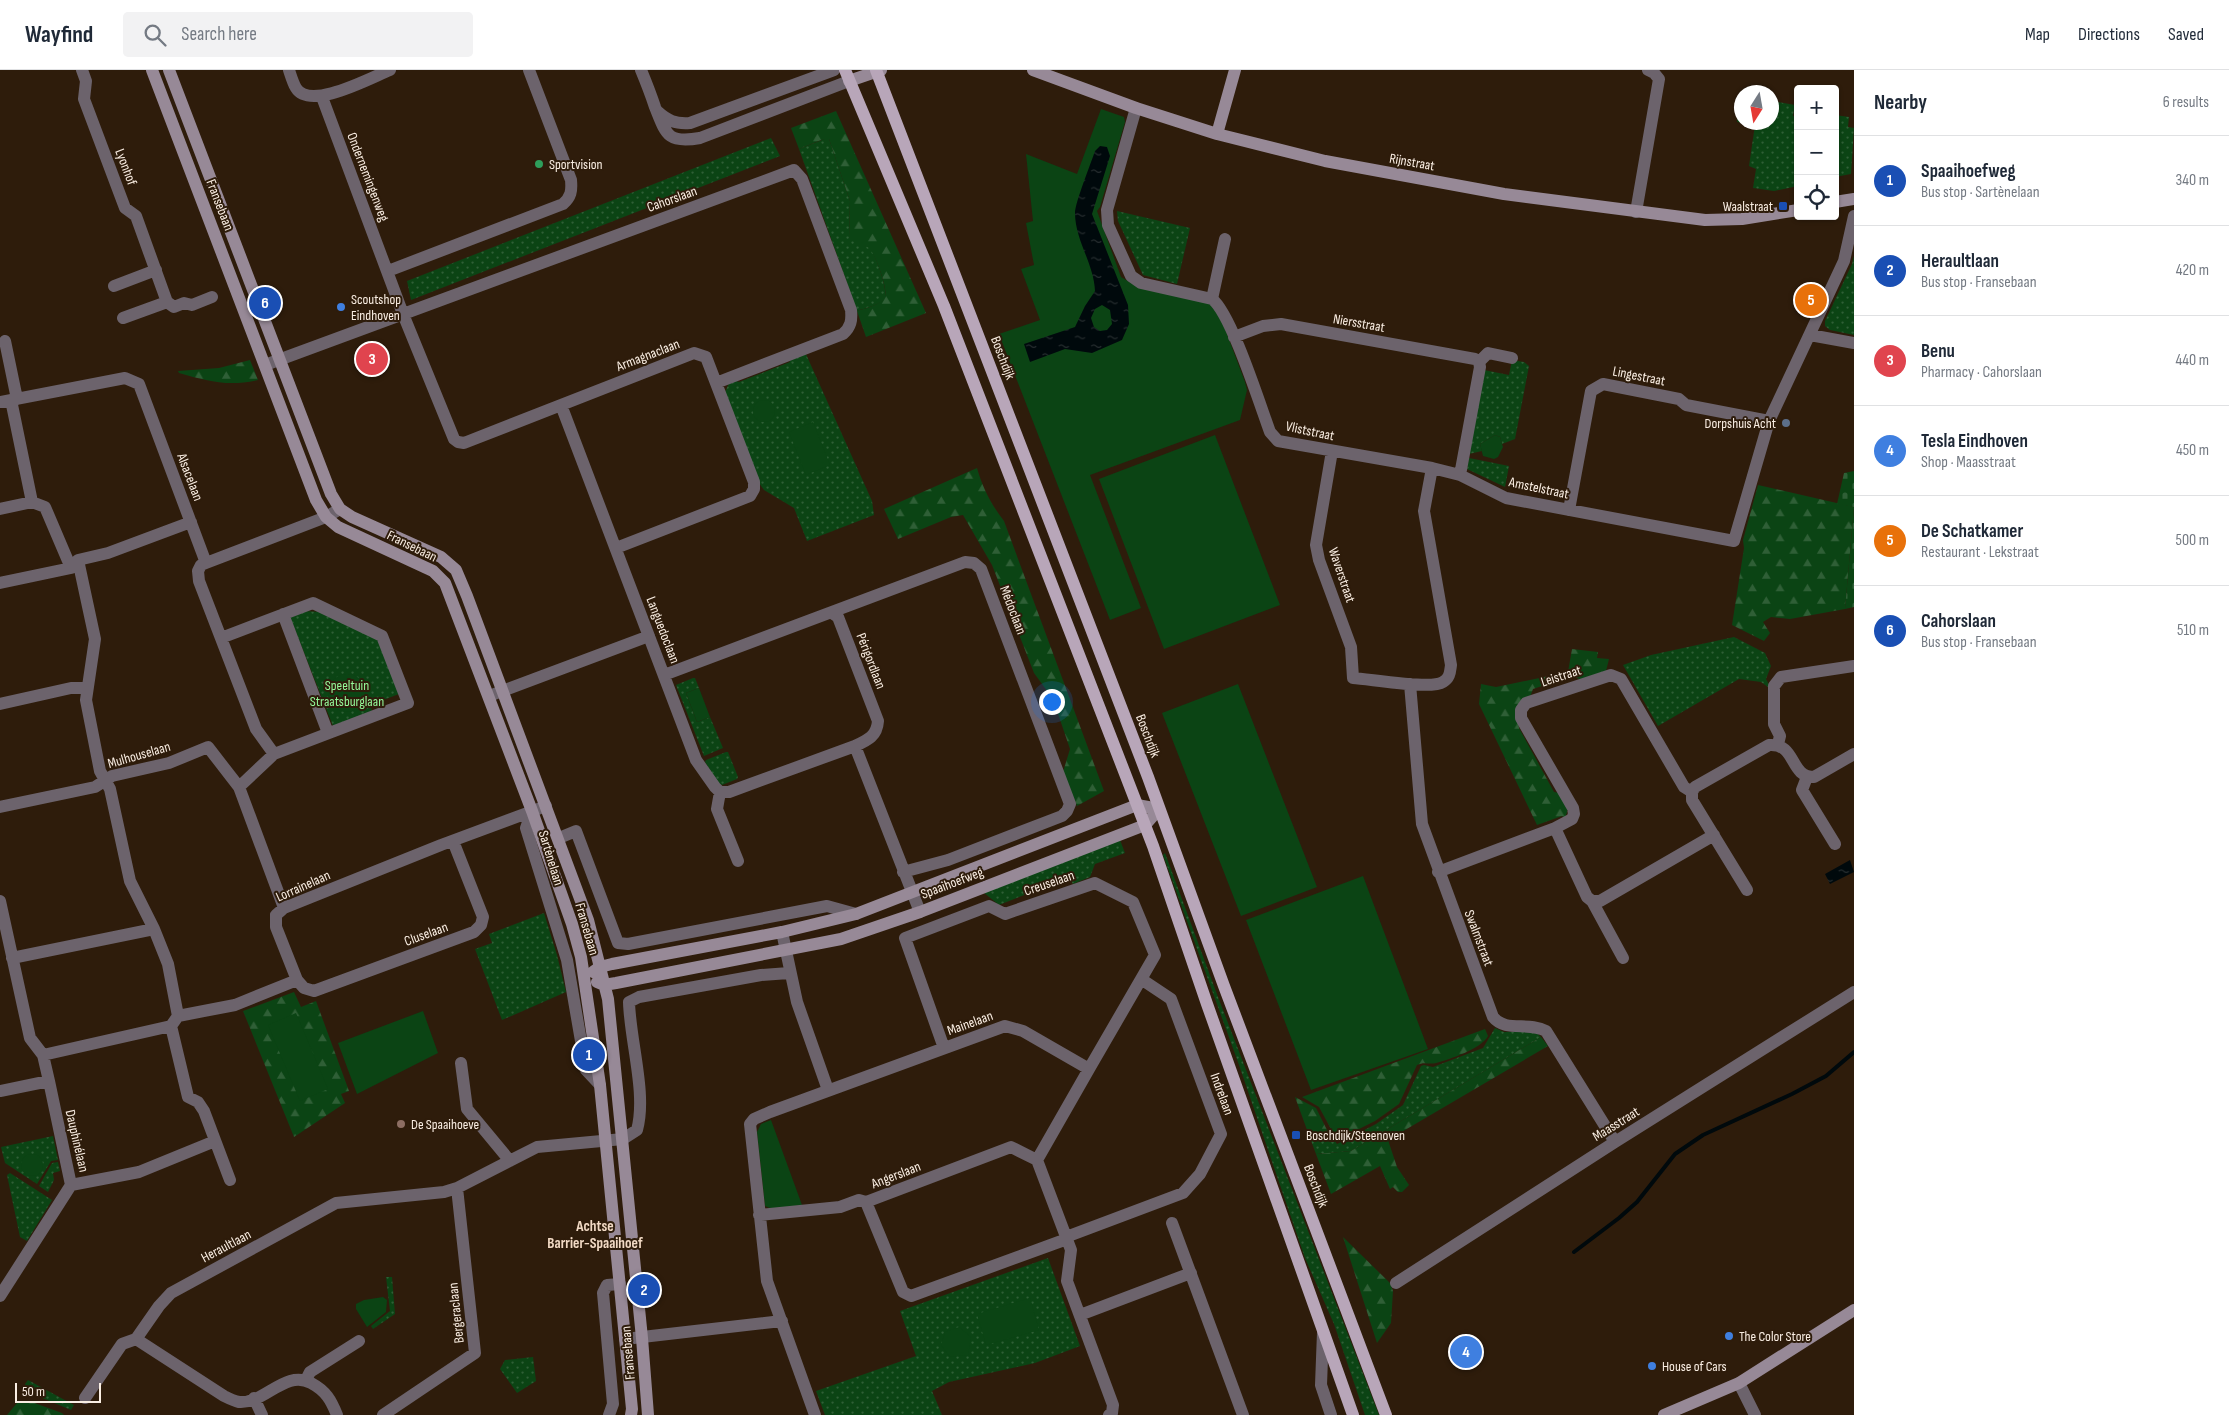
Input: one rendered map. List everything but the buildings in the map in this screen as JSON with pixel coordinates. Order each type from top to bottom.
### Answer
[{"type":"main road","name":"Boschdijk","points":[[878,70],[1159,808],[1386,1415]]},
{"type":"main road","points":[[847,75],[944,306],[1145,825],[1353,1415]]},
{"type":"street","name":"Lyonhof","points":[[82,70],[86,81],[84,99],[126,208],[136,216],[168,302]]},
{"type":"street","name":"Fransebaan","points":[[152,70],[316,500],[326,517],[338,527],[433,571],[445,583],[490,696],[532,811],[572,924],[585,978],[606,1140],[632,1409],[631,1415]]},
{"type":"street","name":"Fransebaan","points":[[169,70],[331,494],[340,509],[352,517],[442,557],[456,570],[559,838],[588,920],[608,999],[623,1139],[648,1415]]},
{"type":"street","points":[[289,70],[296,90],[306,96],[322,97],[390,70]]},
{"type":"street","points":[[388,272],[563,204],[569,199],[572,190],[571,180],[529,70]]},
{"type":"street","points":[[641,70],[657,111],[660,125],[666,133],[676,138],[687,140],[700,138],[847,75],[878,70]]},
{"type":"street","points":[[657,111],[668,121],[677,124],[690,123],[834,70]]},
{"type":"street","name":"Rijnstraat","points":[[1033,70],[1136,108],[1217,134],[1325,161],[1504,194],[1705,220],[1742,220],[1794,211]]},
{"type":"street","points":[[1217,134],[1235,70]]},
{"type":"street","points":[[1636,212],[1659,79],[1653,71]]},
{"type":"street","name":"Ondernemingenweg","points":[[322,97],[404,314]]},
{"type":"street","points":[[1136,108],[1106,210],[1108,225],[1131,276],[1141,283],[1212,299],[1225,239]]},
{"type":"street","points":[[722,111],[729,126]]},
{"type":"street","name":"Cahorslaan","points":[[265,365],[794,170],[802,179],[851,310],[852,320],[849,329],[843,334],[716,383]]},
{"type":"street","points":[[1839,201],[1854,199]]},
{"type":"street","name":"Amstelstraat","points":[[1432,468],[1460,475],[1506,498],[1734,540],[1769,422],[1844,261],[1854,216]]},
{"type":"street","points":[[114,286],[156,270]]},
{"type":"street","points":[[123,318],[168,302],[174,307],[184,303],[192,305],[212,297]]},
{"type":"street","name":"Vliststraat","points":[[1212,299],[1222,309],[1270,432],[1278,441],[1432,468]]},
{"type":"street","name":"Armagnaclaan","points":[[404,314],[454,439],[458,442],[464,442],[694,353],[706,358],[754,482],[754,489],[750,496],[616,548]]},
{"type":"street","name":"Niersstraat","points":[[1234,337],[1263,326],[1281,324],[1480,362]]},
{"type":"street","points":[[1810,335],[1854,343]]},
{"type":"street","points":[[5,341],[9,400],[32,502]]},
{"type":"street","points":[[1460,475],[1480,362],[1488,353],[1512,358]]},
{"type":"street","name":"Alsacelaan","points":[[9,400],[125,378],[139,384],[206,563]]},
{"type":"street","name":"Lingestraat","points":[[1569,510],[1590,391],[1603,384],[1679,399],[1686,405],[1769,422]]},
{"type":"street","name":"Languedoclaan","points":[[561,404],[696,760],[714,787],[720,792]]},
{"type":"street","name":"Waverstraat","points":[[1332,451],[1316,545],[1319,560],[1351,647],[1353,678],[1410,684]]},
{"type":"street","points":[[1410,684],[1439,684],[1450,675],[1451,665],[1424,511],[1432,468]]},
{"type":"street","points":[[0,509],[32,502],[45,506],[75,564],[95,639],[86,688],[86,700],[100,772],[110,788],[130,881],[154,929],[168,964],[175,1021],[188,1096],[198,1102],[204,1112],[230,1180]]},
{"type":"street","points":[[274,754],[256,728],[199,581],[198,571],[201,565],[326,517],[340,509]]},
{"type":"street","points":[[0,583],[75,564],[190,522]]},
{"type":"street","name":"Médoclaan","points":[[832,613],[964,562],[974,563],[981,569],[1068,795],[1070,804],[1067,812]]},
{"type":"street","points":[[221,638],[313,603],[382,636],[410,708],[328,733],[274,754],[239,787],[284,908]]},
{"type":"street","points":[[664,675],[825,613],[832,613]]},
{"type":"street","name":"Périgordlaan","points":[[720,792],[730,792],[855,746],[870,739],[878,731],[878,721],[838,617],[832,613]]},
{"type":"street","points":[[283,614],[328,733]]},
{"type":"street","points":[[490,696],[649,636]]},
{"type":"street","points":[[1778,744],[1780,736],[1774,724],[1774,686],[1781,677],[1854,666]]},
{"type":"street","name":"Leistraat","points":[[1555,828],[1572,820],[1573,808],[1521,718],[1521,710],[1526,703],[1611,675],[1621,679],[1684,787],[1692,792]]},
{"type":"street","name":"Swalmstraat","points":[[1410,684],[1422,824],[1438,872],[1493,1017],[1504,1026],[1537,1026],[1546,1031],[1615,1142]]},
{"type":"street","points":[[0,704],[71,688],[86,688]]},
{"type":"street","points":[[1747,890],[1692,800],[1692,792],[1695,787],[1769,745],[1778,744],[1784,747],[1801,773],[1807,777],[1814,777],[1854,754]]},
{"type":"street","points":[[855,746],[920,912]]},
{"type":"street","name":"Mulhouselaan","points":[[0,807],[95,786],[112,776],[169,763],[208,748],[239,787]]},
{"type":"street","points":[[1807,777],[1802,790],[1834,844]]},
{"type":"street","points":[[720,792],[717,808],[738,861]]},
{"type":"street","name":"Spaaihoefweg","points":[[585,978],[600,967],[782,932],[856,914],[1137,805],[1159,808]]},
{"type":"street","name":"Lorrainelaan","points":[[297,980],[276,927],[276,915],[284,908],[546,806]]},
{"type":"street","name":"Spaaihoefweg","points":[[604,985],[841,940],[920,912],[1145,825],[1159,808]]},
{"type":"street","name":"Sartènelaan","points":[[532,811],[526,828],[568,960],[586,1070],[600,1085]]},
{"type":"street","name":"Spaaihoefweg","points":[[904,872],[948,860],[1062,816],[1067,812]]},
{"type":"street","points":[[1438,872],[1555,828],[1587,896],[1592,901],[1623,958]]},
{"type":"street","name":"Fransebaan","points":[[559,838],[576,831],[618,943],[628,944],[827,906],[856,914]]},
{"type":"street","points":[[1592,901],[1600,901],[1714,835]]},
{"type":"street","name":"Cluselaan","points":[[297,980],[304,988],[314,991],[474,932],[481,925],[483,917],[453,841]]},
{"type":"street","name":"Creuselaan","points":[[944,1048],[905,938],[989,906],[1005,914],[1095,883],[1133,902],[1155,955],[1089,1069]]},
{"type":"street","points":[[0,901],[8,956],[30,1038],[43,1055],[49,1081],[0,1091]]},
{"type":"street","points":[[8,956],[154,929]]},
{"type":"street","points":[[782,932],[797,1002],[828,1090]]},
{"type":"street","points":[[606,1140],[623,1139],[637,1130],[640,1120],[637,1067],[629,1002],[638,996],[761,974],[790,973]]},
{"type":"street","points":[[585,978],[604,985]]},
{"type":"street","name":"Indrelaan","points":[[866,1202],[903,1292],[911,1296],[1183,1193],[1200,1174],[1221,1134],[1171,999],[1141,979]]},
{"type":"street","points":[[43,1055],[235,1005],[297,980]]},
{"type":"street","name":"Maasstraat","points":[[1396,1283],[1615,1142],[1854,992]]},
{"type":"street","name":"Mainelaan","points":[[815,1415],[767,1280],[750,1124],[754,1119],[770,1112],[1005,1026],[1023,1031],[1089,1069]]},
{"type":"street","points":[[461,1063],[467,1109],[510,1161]]},
{"type":"street","points":[[1089,1069],[1037,1160],[1071,1250],[1067,1281],[1113,1405],[1112,1413],[1109,1415]]},
{"type":"street","name":"Dauphinélaan","points":[[0,1296],[71,1185],[49,1081]]},
{"type":"street","name":"Heraultlaan","points":[[85,1398],[122,1344],[136,1339],[159,1306],[171,1293],[336,1203],[444,1192],[457,1188],[537,1147],[606,1140]]},
{"type":"street","points":[[71,1185],[139,1172],[215,1141]]},
{"type":"street","name":"Angerslaan","points":[[759,1215],[840,1207],[859,1200],[866,1202],[1011,1148],[1037,1160]]},
{"type":"street","name":"Bergeraclaan","points":[[382,1415],[475,1353],[457,1188]]},
{"type":"street","points":[[1172,1223],[1243,1415]]},
{"type":"street","points":[[1080,1315],[1191,1273]]},
{"type":"street","name":"Fransebaan","points":[[609,1415],[613,1404],[603,1293],[606,1285],[620,1284]]},
{"type":"street","points":[[1664,1415],[1739,1382],[1854,1310]]},
{"type":"street","points":[[625,1339],[782,1321]]},
{"type":"street","points":[[1324,1330],[1321,1385],[1330,1415]]},
{"type":"street","points":[[136,1339],[224,1396],[239,1402],[254,1398],[293,1379],[306,1380],[320,1388],[330,1397],[336,1415]]},
{"type":"street","points":[[306,1380],[310,1372],[359,1341]]},
{"type":"street","points":[[1739,1382],[1755,1415]]},
{"type":"street","points":[[254,1398],[262,1415]]},
{"type":"green space","points":[[1779,102],[1794,105],[1794,187],[1774,191],[1753,188],[1756,169],[1749,166],[1754,130],[1779,130]]},
{"type":"green space","points":[[1101,109],[1124,117],[1125,122],[1100,207],[1097,211],[1121,277],[1138,287],[1210,303],[1218,310],[1247,390],[1240,420],[1090,475],[1141,608],[1110,620],[999,334],[1040,320],[1021,269],[1034,265],[1026,223],[1033,221],[1026,154],[1077,174]]},
{"type":"green space","points":[[836,111],[926,313],[866,337],[857,311],[881,302],[885,296],[885,286],[880,271],[872,251],[849,237],[850,201],[829,139],[821,140],[799,149],[791,128]]},
{"type":"green space","points":[[1839,116],[1849,117],[1848,127],[1854,128],[1851,174],[1839,176]]},
{"type":"green space","points":[[771,138],[780,156],[411,300],[407,281]]},
{"type":"green space","points":[[827,138],[829,139],[850,201],[849,237],[870,248],[878,264],[885,287],[885,297],[883,300],[857,311],[799,149]]},
{"type":"green space","points":[[1117,211],[1190,228],[1177,284],[1143,275],[1118,221]]},
{"type":"green space","points":[[1854,256],[1854,335],[1830,330],[1825,326],[1825,321]]},
{"type":"green space","points":[[805,352],[872,501],[874,515],[807,541],[794,508],[764,490],[759,483],[725,392],[730,381],[739,382],[790,362],[788,358]]},
{"type":"green space","points":[[250,360],[258,380],[237,383],[208,381],[179,373],[178,371],[219,368]]},
{"type":"green space","points":[[1512,360],[1524,362],[1529,366],[1515,439],[1502,444],[1500,437],[1495,435],[1480,444],[1482,451],[1469,454],[1484,370],[1509,375]]},
{"type":"green space","points":[[764,400],[772,403],[775,411],[772,419],[764,422],[756,419],[753,411],[756,403]]},
{"type":"green space","points":[[813,422],[830,465],[806,475],[789,432]]},
{"type":"green space","points":[[1215,435],[1280,605],[1164,649],[1099,479]]},
{"type":"green space","points":[[1495,435],[1500,437],[1503,447],[1498,457],[1494,459],[1483,456],[1480,444]]},
{"type":"green space","points":[[1469,458],[1509,466],[1505,487],[1467,469]]},
{"type":"green space","points":[[977,468],[988,496],[1004,521],[1104,791],[1077,806],[1063,772],[1070,749],[1053,699],[1034,673],[992,565],[963,515],[951,517],[898,539],[884,509]]},
{"type":"green space","points":[[1854,471],[1854,507],[1837,504],[1844,473]]},
{"type":"green space","points":[[1758,485],[1854,507],[1845,609],[1790,619],[1771,617],[1763,622],[1770,633],[1764,641],[1732,625],[1744,548],[1743,540]]},
{"type":"green space","points":[[1854,507],[1854,607],[1845,609]]},
{"type":"green space","points":[[303,611],[323,612],[377,637],[399,694],[370,705],[372,711],[333,726],[290,617]]},
{"type":"green space","points":[[1734,637],[1765,653],[1771,666],[1766,679],[1772,690],[1761,682],[1739,679],[1658,726],[1623,665],[1651,655]]},
{"type":"green space","points":[[1572,649],[1598,652],[1597,658],[1609,659],[1606,671],[1582,680],[1572,676],[1533,689],[1530,697],[1517,711],[1519,728],[1554,792],[1560,793],[1568,809],[1565,818],[1562,816],[1537,825],[1479,704],[1481,684],[1496,687],[1568,672]]},
{"type":"green space","name":"Speeltuin Straatsburglaan","points":[[347,674],[360,680],[366,693],[360,706],[347,712],[334,706],[328,693],[334,680]]},
{"type":"green space","points":[[695,678],[699,688],[686,693],[697,722],[710,717],[723,748],[704,756],[676,685]]},
{"type":"green space","points":[[1238,684],[1317,887],[1241,916],[1162,713]]},
{"type":"green space","points":[[699,688],[710,717],[697,722],[686,693]]},
{"type":"green space","points":[[728,752],[738,777],[722,785],[719,784],[705,762]]},
{"type":"green space","points":[[1120,840],[1125,853],[1095,864],[1090,877],[1073,884],[1069,877],[999,905],[983,892]]},
{"type":"green space","points":[[1165,853],[1218,997],[1379,1415],[1365,1415],[1334,1324],[1305,1258],[1239,1065],[1163,855]]},
{"type":"green space","points":[[1363,876],[1428,1049],[1311,1090],[1246,920]]},
{"type":"green space","points":[[544,913],[566,992],[502,1020],[475,949],[492,943],[489,934]]},
{"type":"green space","points":[[294,992],[301,1007],[316,1001],[349,1091],[341,1094],[345,1103],[294,1137],[243,1011]]},
{"type":"green space","points":[[423,1011],[438,1053],[357,1094],[338,1043]]},
{"type":"green space","points":[[296,1013],[328,1089],[300,1101],[268,1025]]},
{"type":"green space","points":[[1495,1028],[1504,1032],[1535,1031],[1541,1037],[1351,1151],[1316,1154],[1310,1138],[1327,1130],[1337,1144],[1376,1124],[1403,1105],[1421,1066],[1433,1067],[1483,1048]]},
{"type":"green space","points":[[1485,1029],[1488,1036],[1472,1049],[1436,1063],[1417,1065],[1399,1104],[1375,1121],[1337,1140],[1319,1107],[1302,1097]]},
{"type":"green space","points":[[1541,1037],[1548,1046],[1388,1140],[1397,1167],[1409,1185],[1402,1192],[1398,1192],[1393,1187],[1390,1189],[1380,1166],[1331,1194],[1316,1154],[1351,1151]]},
{"type":"green space","points":[[1295,1097],[1316,1108],[1327,1130],[1310,1138]]},
{"type":"green space","points":[[771,1120],[802,1205],[772,1209],[765,1206],[757,1132],[761,1124]]},
{"type":"green space","points":[[53,1136],[58,1160],[51,1161],[37,1184],[5,1163],[1,1147]]},
{"type":"green space","points":[[32,1154],[42,1161],[43,1165],[36,1175],[32,1176],[22,1169],[21,1165],[28,1155]]},
{"type":"green space","points":[[58,1162],[60,1171],[53,1173],[54,1180],[48,1192],[39,1186],[52,1163]]},
{"type":"green space","points":[[10,1173],[52,1200],[27,1241],[20,1237],[7,1175]]},
{"type":"green space","points":[[1343,1237],[1390,1283],[1393,1291],[1391,1323],[1377,1343]]},
{"type":"green space","points":[[1048,1258],[1080,1346],[1035,1363],[949,1382],[932,1391],[942,1415],[825,1415],[816,1391],[916,1356],[900,1311]]},
{"type":"green space","points":[[386,1277],[392,1277],[395,1314],[373,1329],[371,1326],[390,1311]]},
{"type":"green space","points":[[383,1297],[387,1300],[386,1312],[367,1327],[356,1309],[356,1304],[364,1300]]},
{"type":"green space","points":[[1030,1298],[1039,1330],[986,1345],[977,1314]]},
{"type":"green space","points":[[959,1327],[971,1337],[968,1355],[950,1357],[941,1345],[945,1332]]},
{"type":"green space","points":[[533,1357],[536,1381],[517,1393],[500,1369],[505,1360]]},
{"type":"green space","points":[[28,1380],[74,1405],[71,1410],[28,1392],[25,1384]]},
{"type":"green space","points":[[29,1401],[64,1415],[7,1415],[17,1403]]},
{"type":"water","points":[[1100,146],[1107,147],[1110,156],[1092,214],[1128,305],[1129,324],[1122,340],[1092,353],[1065,349],[1030,362],[1024,344],[1075,327],[1095,291],[1094,281],[1078,233],[1075,213],[1080,192],[1095,151]],"holes":[[[1102,305],[1110,310],[1112,324],[1107,330],[1100,331],[1094,327],[1091,318],[1095,309]]]},
{"type":"water","points":[[1850,860],[1854,872],[1830,884],[1825,874]]},
{"type":"waterway","points":[[1574,1252],[1637,1202],[1675,1154],[1703,1135],[1792,1094],[1826,1076],[1854,1052]]},
{"type":"place","name":"Sportvision","points":[[539,164]]},
{"type":"place","name":"Waalstraat","points":[[1783,206]]},
{"type":"place","name":"De Schatkamer","points":[[1811,300]]},
{"type":"place","name":"Cahorslaan","points":[[265,303]]},
{"type":"place","name":"Scoutshop Eindhoven","points":[[341,307]]},
{"type":"place","name":"Benu","points":[[372,359]]},
{"type":"place","name":"Dorpshuis Acht","points":[[1786,423]]},
{"type":"place","name":"Spaaihoefweg","points":[[589,1055]]},
{"type":"place","name":"De Spaaihoeve","points":[[401,1124]]},
{"type":"place","name":"Boschdijk/Steenoven","points":[[1296,1135]]},
{"type":"place","name":"Heraultlaan","points":[[644,1290]]},
{"type":"place","name":"The Color Store","points":[[1729,1336]]},
{"type":"place","name":"Tesla Eindhoven","points":[[1466,1352]]},
{"type":"place","name":"House of Cars","points":[[1652,1366]]},
{"type":"district","name":"Achtse Barrier-Spaaihoef","points":[[595,1234]]}]
